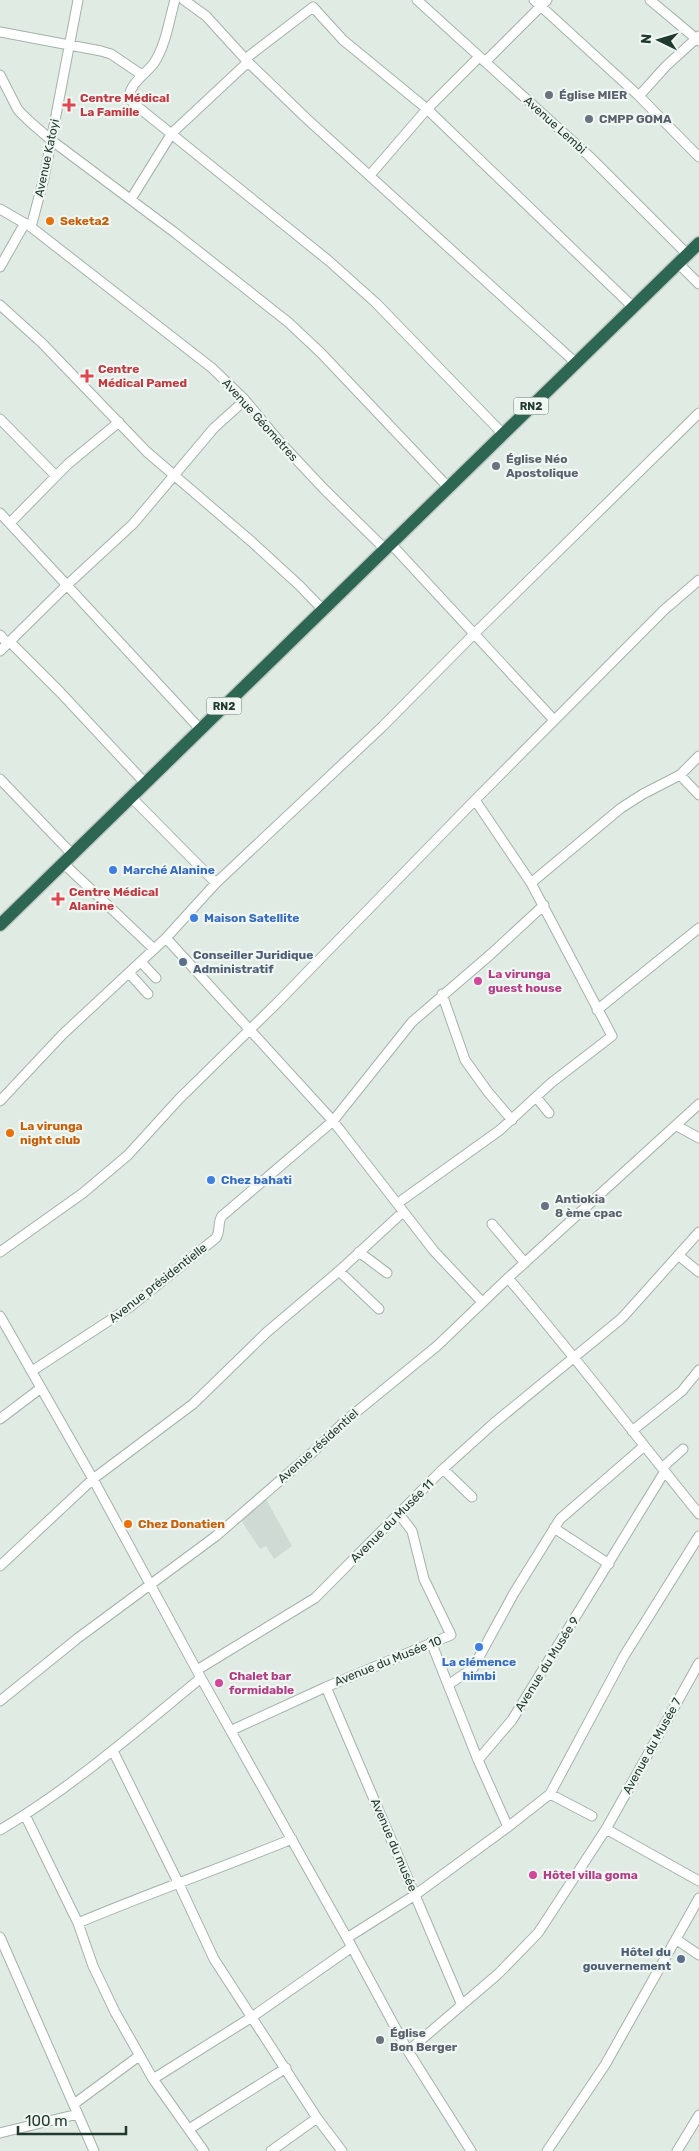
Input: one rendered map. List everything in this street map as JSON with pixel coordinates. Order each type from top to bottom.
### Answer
[{"type":"highway","name":"RN2","points":[[0,925],[699,243]]},
{"type":"street","name":"Avenue Katoyi","points":[[0,267],[28,225],[51,140],[78,0]]},
{"type":"street","points":[[175,0],[159,53],[133,86],[129,98],[329,261],[376,303],[503,434]]},
{"type":"street","points":[[184,0],[206,16],[247,60],[308,119],[576,363]]},
{"type":"street","name":"Avenue Lembi","points":[[417,0],[589,156],[683,259],[699,284]]},
{"type":"street","points":[[639,96],[666,66],[698,39],[650,0]]},
{"type":"street","points":[[370,174],[427,109],[482,60],[541,2],[639,96],[699,157]]},
{"type":"street","points":[[131,199],[172,133],[247,60],[313,7],[343,40],[427,109],[633,307]]},
{"type":"street","points":[[0,32],[111,54],[142,75]]},
{"type":"street","points":[[0,75],[18,110],[51,140],[131,199],[288,322],[321,353],[448,487]]},
{"type":"street","name":"Avenue Géometres","points":[[0,209],[28,225],[212,368],[245,400],[300,465],[388,546],[554,720]]},
{"type":"street","points":[[0,305],[42,343],[174,477],[252,542],[323,610]]},
{"type":"street","points":[[0,651],[67,585],[134,524],[211,431],[245,400]]},
{"type":"street","points":[[0,1101],[62,1035],[166,938],[216,883],[382,727],[699,413]]},
{"type":"street","points":[[0,419],[56,476]]},
{"type":"street","points":[[10,523],[56,476],[119,422]]},
{"type":"street","points":[[0,513],[200,729]]},
{"type":"street","points":[[0,1252],[46,1221],[106,1176],[128,1155],[179,1099],[554,720],[664,610],[699,580]]},
{"type":"street","points":[[0,635],[60,692],[145,783]]},
{"type":"street","points":[[531,883],[621,808],[642,794],[680,775],[699,756]]},
{"type":"street","points":[[680,775],[699,795]]},
{"type":"street","points":[[0,779],[68,859],[154,949]]},
{"type":"street","points":[[131,797],[216,883]]},
{"type":"street","points":[[398,1204],[466,1156],[512,1120],[565,1071],[612,1036],[544,905],[475,800]]},
{"type":"street","name":"Avenue présidentielle","points":[[32,1371],[130,1307],[218,1236],[219,1220],[222,1216],[333,1121],[412,1022],[442,994],[491,954],[544,905]]},
{"type":"street","points":[[597,1010],[699,928]]},
{"type":"street","points":[[166,938],[333,1121],[456,1277],[482,1302]]},
{"type":"street","points":[[141,962],[156,978]]},
{"type":"street","points":[[129,973],[148,994]]},
{"type":"street","points":[[442,994],[465,1060],[488,1092],[512,1120]]},
{"type":"street","points":[[536,1097],[549,1113]]},
{"type":"street","name":"Avenue résidentiel","points":[[0,1701],[149,1584],[216,1536],[313,1452],[344,1422],[437,1346],[482,1302],[699,1104]]},
{"type":"street","points":[[677,1126],[699,1138]]},
{"type":"street","points":[[0,1566],[93,1479],[193,1404],[267,1332],[339,1271],[403,1212]]},
{"type":"street","points":[[492,1224],[525,1263]]},
{"type":"street","name":"Avenue du Musée 11","points":[[0,1830],[25,1815],[113,1751],[199,1674],[315,1598],[443,1469],[494,1423],[622,1318],[699,1232]]},
{"type":"street","points":[[359,1252],[387,1273]]},
{"type":"street","points":[[678,1256],[699,1272]]},
{"type":"street","points":[[339,1271],[379,1309]]},
{"type":"street","points":[[508,1278],[575,1357],[699,1514]]},
{"type":"street","points":[[0,1316],[93,1479],[149,1584],[292,1838],[408,2051],[470,2151]]},
{"type":"street","points":[[632,1431],[682,1391],[699,1370]]},
{"type":"street","points":[[0,1419],[41,1388]]},
{"type":"street","points":[[448,1685],[470,1672],[476,1664],[514,1593],[554,1528],[569,1512],[644,1446]]},
{"type":"street","name":"Avenue du Musée 9","points":[[478,1760],[512,1720],[609,1564],[664,1470],[683,1449]]},
{"type":"street","points":[[443,1469],[472,1497]]},
{"type":"street","name":"Avenue du Musée 10","points":[[232,1730],[326,1687],[431,1642],[450,1636],[451,1634],[424,1579],[412,1531],[399,1514]]},
{"type":"street","points":[[554,1528],[609,1564]]},
{"type":"street","points":[[347,1938],[415,1895],[550,1794],[624,1656],[699,1536]]},
{"type":"street","points":[[431,1642],[478,1760],[508,1826]]},
{"type":"street","name":"Avenue du Musée 7","points":[[408,2051],[498,1974],[538,1933],[606,1829],[699,1663]]},
{"type":"street","name":"Avenue du musée","points":[[326,1687],[461,2004]]},
{"type":"street","points":[[113,1751],[214,1959],[317,2118],[342,2151]]},
{"type":"street","points":[[550,1794],[592,1816]]},
{"type":"street","points":[[25,1815],[78,1924],[104,1990],[153,2080],[204,2151]]},
{"type":"street","points":[[606,1829],[699,1881]]},
{"type":"street","points":[[78,1924],[178,1882],[236,1862],[292,1838]]},
{"type":"street","points":[[547,2151],[605,2065],[699,1898]]},
{"type":"street","points":[[0,1937],[94,2151]]},
{"type":"street","points":[[677,1940],[699,1955]]},
{"type":"street","points":[[153,2080],[252,2017],[352,1947]]},
{"type":"street","points":[[74,2104],[140,2056]]},
{"type":"street","points":[[189,2129],[286,2068]]},
{"type":"street","points":[[0,2133],[78,2114]]},
{"type":"street","points":[[677,2151],[699,2115]]},
{"type":"street","points":[[271,2151],[317,2118]]},
{"type":"shaded area","points":[[266,1499],[292,1546],[274,1559],[266,1546],[260,1549],[240,1519]]},
{"type":"place","name":"Église MIER","points":[[549,95]]},
{"type":"place","name":"Centre Médical La Famille","points":[[69,105]]},
{"type":"place","name":"CMPP GOMA","points":[[589,119]]},
{"type":"place","name":"Seketa2","points":[[50,221]]},
{"type":"place","name":"Centre Médical Pamed","points":[[87,376]]},
{"type":"place","name":"Église Néo Apostolique","points":[[496,466]]},
{"type":"place","name":"Marché Alanine","points":[[113,870]]},
{"type":"place","name":"Centre Médical Alanine","points":[[58,899]]},
{"type":"place","name":"Maison Satellite","points":[[194,918]]},
{"type":"place","name":"Conseiller Juridique Administratif","points":[[183,962]]},
{"type":"place","name":"La virunga guest house","points":[[478,981]]},
{"type":"place","name":"La virunga night club","points":[[10,1133]]},
{"type":"place","name":"Chez bahati","points":[[211,1180]]},
{"type":"place","name":"Antiokia 8 ème cpac","points":[[545,1206]]},
{"type":"place","name":"Chez Donatien","points":[[128,1524]]},
{"type":"place","name":"La clémence himbi","points":[[479,1647]]},
{"type":"place","name":"Chalet bar formidable","points":[[219,1683]]},
{"type":"place","name":"Hôtel villa goma","points":[[533,1875]]},
{"type":"place","name":"Hôtel du gouvernement","points":[[681,1959]]},
{"type":"place","name":"Église Bon Berger","points":[[380,2040]]}]
